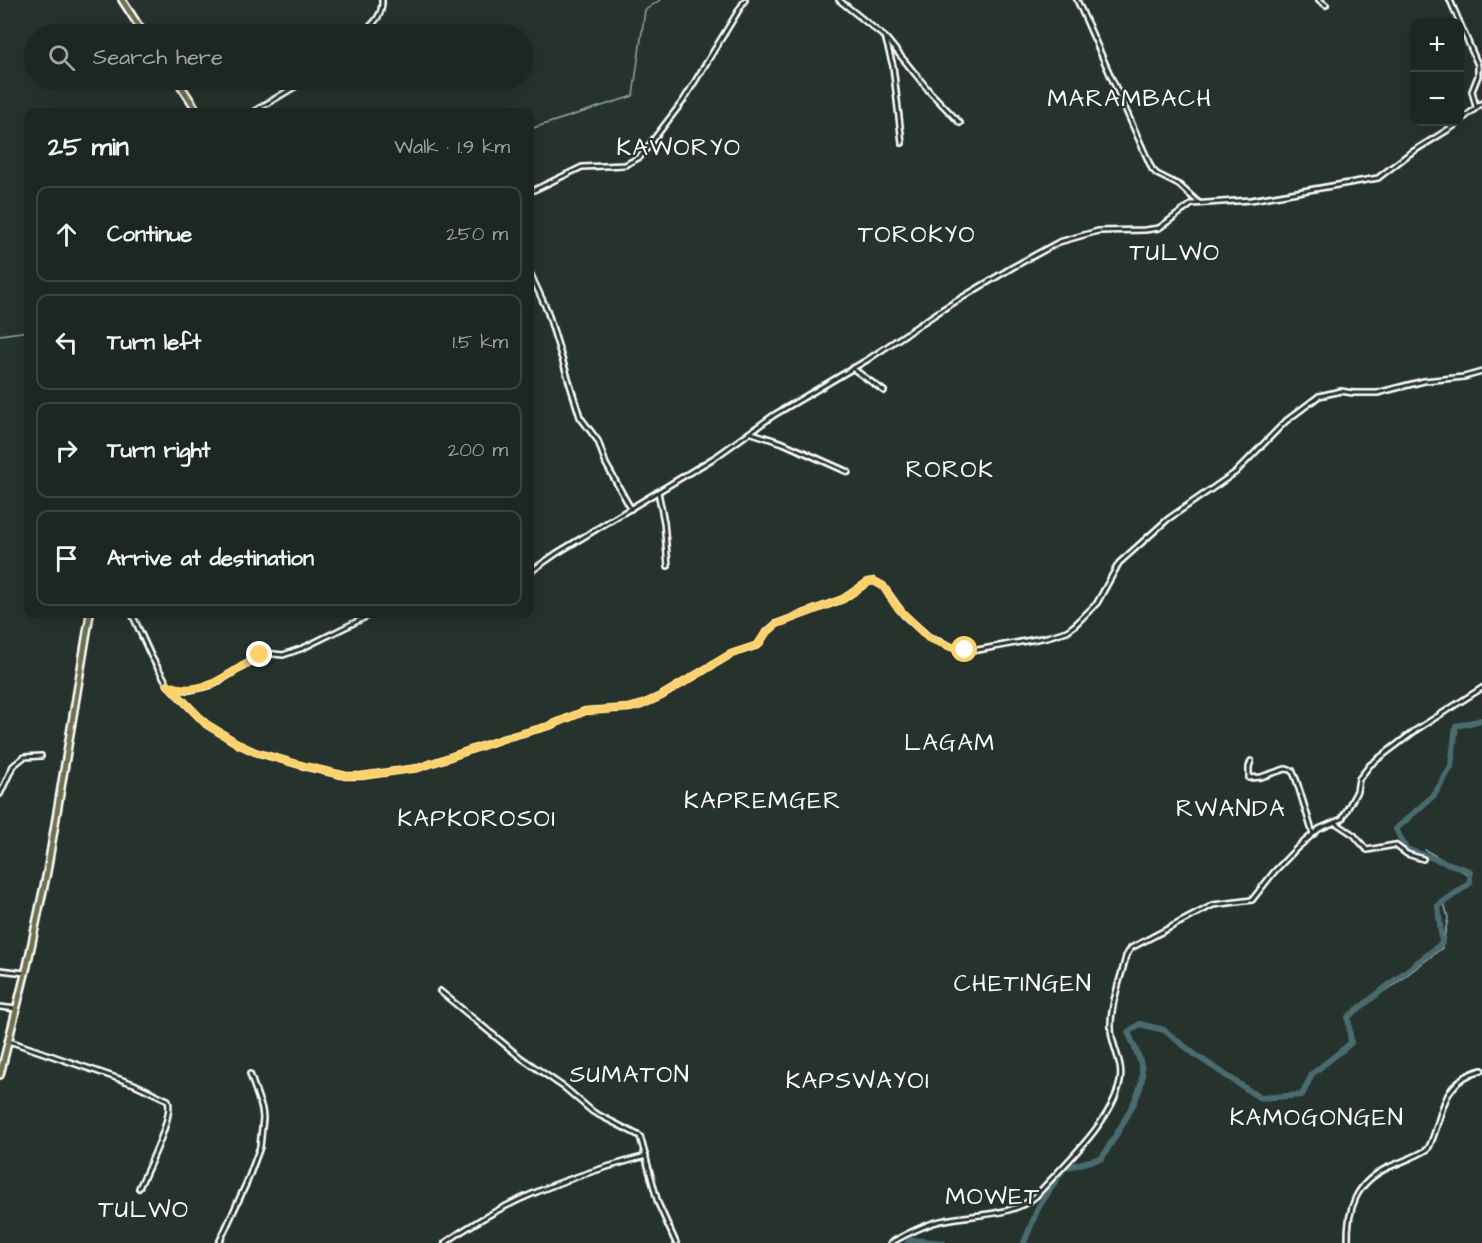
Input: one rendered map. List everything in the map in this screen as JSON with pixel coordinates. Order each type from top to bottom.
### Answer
[{"type":"main road","points":[[122,0],[138,24]]},
{"type":"main road","points":[[185,90],[196,108]]},
{"type":"main road","points":[[0,1075],[26,973],[58,815],[89,618]]},
{"type":"street","points":[[372,24],[381,15],[382,0]]},
{"type":"street","points":[[534,190],[582,167],[625,165],[640,157],[658,137],[683,101],[746,0]]},
{"type":"street","points":[[839,0],[886,38],[930,92],[960,123]]},
{"type":"street","points":[[1077,0],[1152,169],[1179,185],[1199,203]]},
{"type":"street","points":[[1318,0],[1326,5]]},
{"type":"street","points":[[1450,0],[1478,65],[1478,76],[1472,91],[1476,107]]},
{"type":"street","points":[[886,38],[893,66],[902,143]]},
{"type":"street","points":[[260,108],[289,90]]},
{"type":"street","points":[[534,569],[556,553],[717,456],[774,415],[943,309],[1059,242],[1098,231],[1159,228],[1185,207],[1199,203],[1251,200],[1378,178],[1409,154],[1464,119],[1482,103]]},
{"type":"street","points":[[534,282],[547,310],[580,417],[598,441],[606,464],[631,509]]},
{"type":"street","points":[[852,368],[884,391]]},
{"type":"street","points":[[134,618],[151,656],[168,685],[206,724],[240,745],[255,752],[346,776],[418,768],[505,738],[549,726],[585,711],[641,705],[661,696],[731,654],[758,645],[765,634],[777,624],[843,599],[868,582],[874,581],[883,586],[896,606],[928,638],[954,648],[978,650],[1067,631],[1097,603],[1119,563],[1168,519],[1236,472],[1286,421],[1318,396],[1341,391],[1377,393],[1424,381],[1464,377],[1482,372]]},
{"type":"street","points":[[750,432],[783,443],[848,472]]},
{"type":"street","points":[[658,492],[669,566]]},
{"type":"street","points":[[168,685],[178,689],[201,688],[234,672],[260,655],[269,652],[283,655],[364,618]]},
{"type":"street","points":[[891,1243],[933,1223],[1004,1212],[1029,1202],[1036,1196],[1099,1123],[1117,1091],[1121,1074],[1112,1036],[1111,1018],[1126,956],[1131,948],[1213,905],[1252,900],[1274,872],[1312,834],[1336,823],[1346,813],[1357,791],[1359,779],[1370,765],[1416,730],[1482,688]]},
{"type":"street","points":[[0,794],[13,766],[24,757],[41,756]]},
{"type":"street","points":[[1251,761],[1248,767],[1249,778],[1262,777],[1285,769],[1292,770],[1312,834]]},
{"type":"street","points":[[1336,823],[1354,836],[1367,850],[1395,845],[1407,854],[1423,859]]},
{"type":"street","points":[[0,970],[26,973]]},
{"type":"street","points":[[440,991],[520,1057],[565,1088],[593,1112],[637,1134],[642,1141],[658,1203],[676,1243]]},
{"type":"street","points":[[0,1007],[16,1009]]},
{"type":"street","points":[[9,1041],[30,1050],[134,1083],[168,1100],[170,1108],[168,1116],[157,1148],[138,1188]]},
{"type":"street","points":[[1348,1243],[1350,1208],[1358,1193],[1381,1171],[1428,1149],[1446,1099],[1462,1079],[1482,1070]]},
{"type":"street","points":[[219,1243],[260,1147],[263,1118],[261,1104],[250,1074]]},
{"type":"street","points":[[445,1243],[499,1209],[541,1189],[646,1156]]},
{"type":"waterway","points":[[534,128],[633,96],[645,10],[660,0]]},
{"type":"waterway","points":[[0,335],[24,332]]},
{"type":"waterway","points":[[1024,1243],[1038,1208],[1064,1168],[1102,1158],[1132,1106],[1141,1085],[1142,1071],[1138,1054],[1128,1032],[1140,1024],[1164,1030],[1197,1056],[1260,1098],[1302,1095],[1312,1074],[1351,1043],[1348,1017],[1442,943],[1438,906],[1470,883],[1470,871],[1406,849],[1396,829],[1434,795],[1451,767],[1456,726],[1482,720]]},
{"type":"waterway","points":[[1366,1002],[1394,985],[1442,948],[1448,918],[1444,902],[1467,883],[1471,876],[1425,850]]},
{"type":"waterway","points":[[908,1243],[912,1240],[943,1243]]},
{"type":"district","name":"MARAMBACH","points":[[1130,98]]},
{"type":"district","name":"KAWORYO","points":[[679,147]]},
{"type":"district","name":"TOROKYO","points":[[917,234]]},
{"type":"district","name":"TULWO","points":[[1175,252]]},
{"type":"district","name":"ROROK","points":[[950,469]]},
{"type":"district","name":"LAGAM","points":[[950,742]]},
{"type":"district","name":"KAPREMGER","points":[[763,800]]},
{"type":"district","name":"RWANDA","points":[[1231,808]]},
{"type":"district","name":"KAPKOROSOI","points":[[477,818]]},
{"type":"district","name":"CHETINGEN","points":[[1023,983]]},
{"type":"district","name":"SUMATON","points":[[630,1074]]},
{"type":"district","name":"KAPSWAYOI","points":[[858,1080]]},
{"type":"district","name":"KAMOGONGEN","points":[[1317,1117]]},
{"type":"district","name":"MOWET","points":[[993,1196]]},
{"type":"district","name":"TULWO","points":[[144,1209]]},
{"type":"route","points":[[260,655],[212,685],[189,690],[168,685],[206,724],[240,745],[255,752],[353,777],[418,768],[505,738],[549,726],[585,711],[616,710],[641,705],[661,696],[731,654],[758,645],[765,634],[777,624],[825,604],[837,602],[868,582],[879,582],[896,606],[928,638],[940,644],[965,650]]}]
